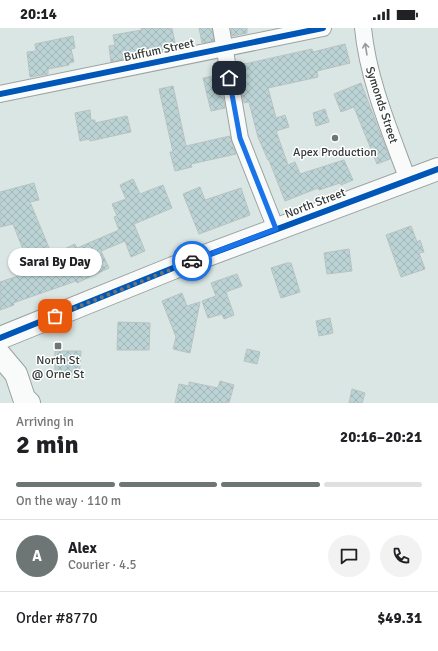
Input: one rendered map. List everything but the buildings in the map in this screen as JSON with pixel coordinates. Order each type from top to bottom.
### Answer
[{"type":"main road","name":"North Street","points":[[0,338],[173,268],[408,180],[437,172]]},
{"type":"main road","points":[[0,354],[16,374],[24,398],[29,403]]},
{"type":"street","points":[[221,28],[240,138],[276,229]]},
{"type":"street","name":"Buffum Street","points":[[0,94],[323,28]]},
{"type":"street","name":"Symonds Street","points":[[363,28],[368,62],[408,180]]},
{"type":"cycle path","points":[[0,94],[323,28]]},
{"type":"cycle path","points":[[0,338],[173,268],[438,169]]},
{"type":"way so far","points":[[55,316],[192,261]]},
{"type":"place","name":"Apex Production","points":[[335,138]]},
{"type":"place","name":"Sarai By Day","points":[[55,316]]},
{"type":"place","name":"North St @ Orne St","points":[[58,346]]},
{"type":"route","points":[[192,261],[276,229],[240,138],[229,78]]}]
